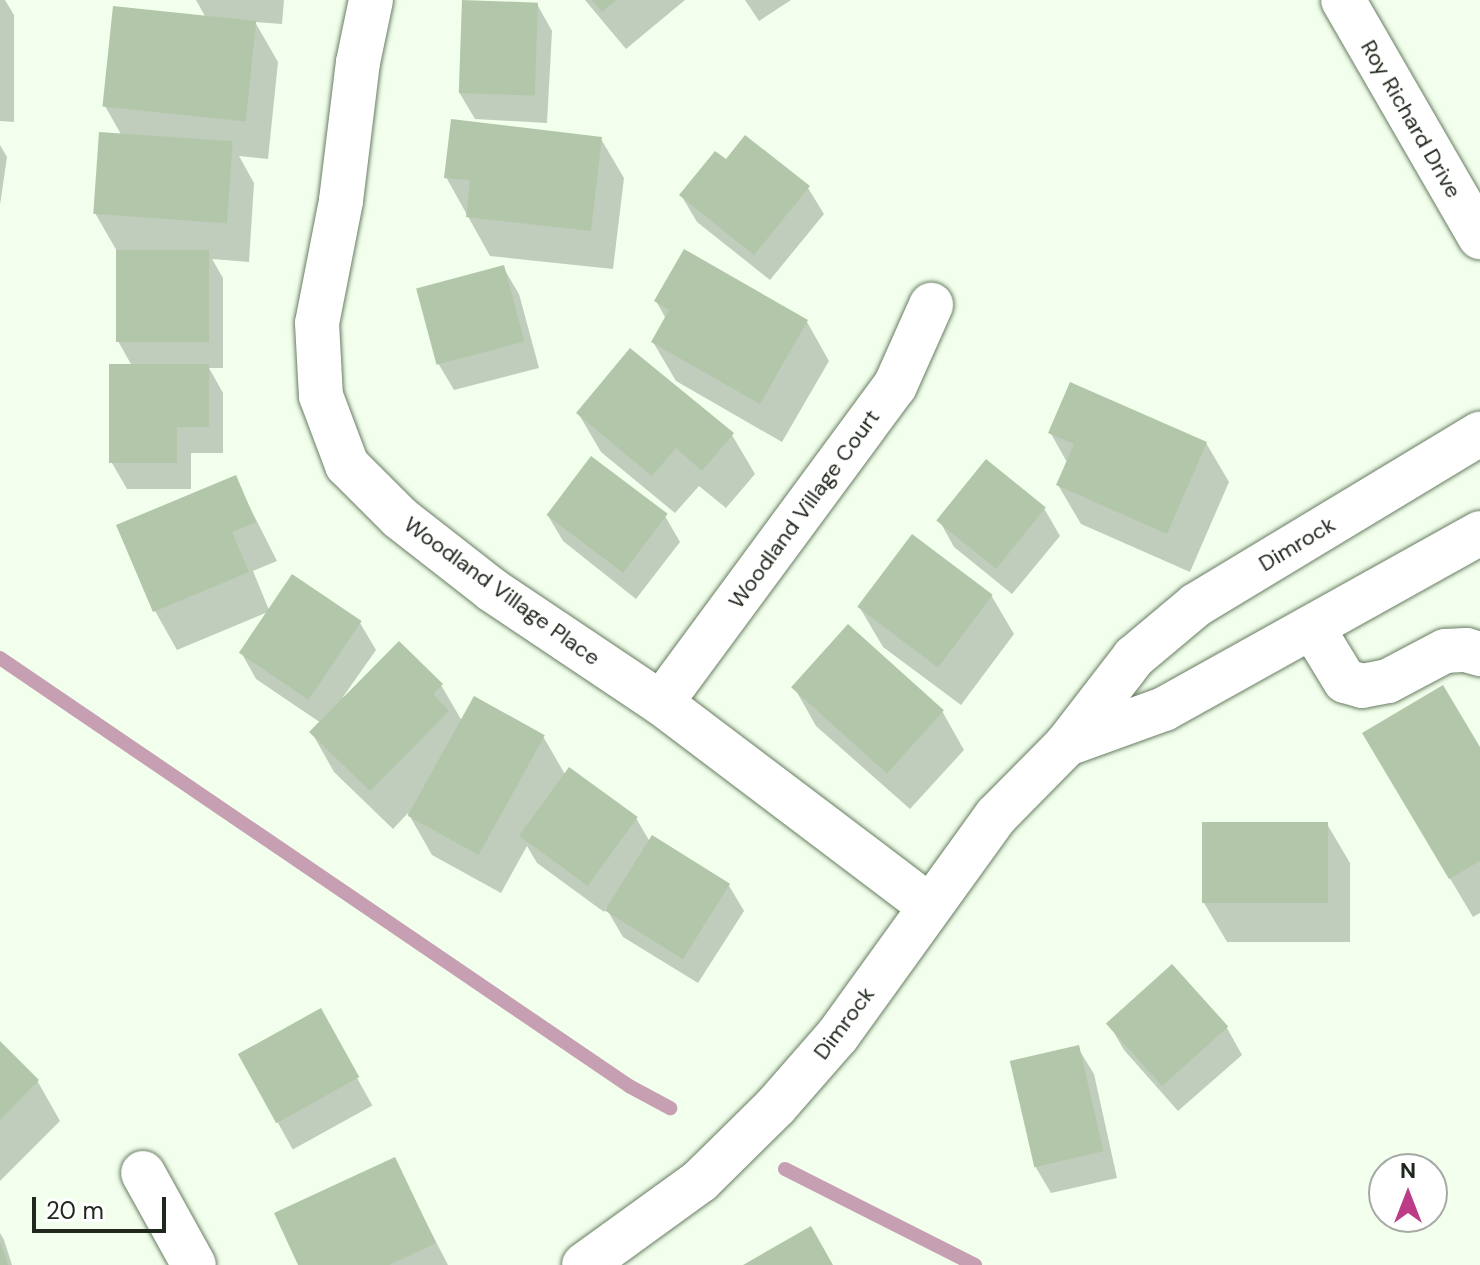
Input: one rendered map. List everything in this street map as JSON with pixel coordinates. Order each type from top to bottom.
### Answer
[{"type":"street","name":"Woodland Village Place","points":[[371,0],[358,62],[341,201],[317,323],[321,396],[347,465],[400,518],[492,590],[661,703],[929,906]]},
{"type":"street","name":"Roy Richard Drive","points":[[1343,0],[1480,237]]},
{"type":"street","name":"Woodland Village Court","points":[[661,703],[895,386],[931,305]]},
{"type":"street","name":"Dimrock","points":[[584,1265],[700,1181],[776,1106],[838,1035],[996,816],[1067,744],[1134,657],[1196,605],[1480,434]]},
{"type":"street","name":"Dimrock","points":[[1067,744],[1164,709],[1480,533]]},
{"type":"street","points":[[1312,627],[1345,681],[1362,686],[1388,681],[1445,651],[1466,650],[1480,654]]},
{"type":"street","points":[[143,1173],[194,1265]]},
{"type":"building","points":[[462,0],[538,3],[535,96],[459,93]]},
{"type":"building","points":[[592,0],[616,0],[602,12]]},
{"type":"building","points":[[113,6],[256,21],[246,121],[102,106]]},
{"type":"building","points":[[451,119],[602,137],[591,231],[466,217],[470,180],[444,178]]},
{"type":"building","points":[[99,132],[233,141],[227,223],[93,214]]},
{"type":"building","points":[[745,135],[810,186],[754,255],[679,195],[715,151],[726,159]]},
{"type":"building","points":[[684,249],[808,320],[760,404],[651,342],[669,310],[654,301]]},
{"type":"building","points":[[116,250],[209,250],[209,342],[116,342]]},
{"type":"building","points":[[504,265],[524,341],[437,365],[416,289]]},
{"type":"building","points":[[630,348],[734,433],[702,471],[676,448],[652,476],[576,413]]},
{"type":"building","points":[[109,364],[209,364],[209,427],[177,427],[177,463],[109,463]]},
{"type":"building","points":[[1070,382],[1207,442],[1167,534],[1056,485],[1074,444],[1048,433]]},
{"type":"building","points":[[591,456],[668,514],[623,573],[546,515]]},
{"type":"building","points":[[986,459],[1046,507],[996,569],[936,520]]},
{"type":"building","points":[[236,475],[256,522],[232,532],[249,572],[153,612],[116,525]]},
{"type":"building","points":[[912,534],[993,595],[938,667],[857,607]]},
{"type":"building","points":[[292,574],[362,621],[309,700],[239,653]]},
{"type":"building","points":[[848,624],[944,710],[887,773],[791,687]]},
{"type":"building","points":[[399,641],[443,684],[433,694],[449,711],[370,791],[309,732]]},
{"type":"building","points":[[1443,685],[1480,747],[1480,861],[1449,879],[1362,733]]},
{"type":"building","points":[[474,696],[545,735],[478,855],[408,816]]},
{"type":"building","points":[[569,767],[638,817],[588,886],[519,836]]},
{"type":"building","points":[[1202,822],[1328,822],[1328,903],[1202,903]]},
{"type":"building","points":[[652,835],[730,884],[683,959],[605,910]]},
{"type":"building","points":[[1172,964],[1228,1026],[1162,1086],[1106,1024]]},
{"type":"building","points":[[321,1008],[359,1077],[276,1123],[238,1054]]},
{"type":"building","points":[[0,1041],[39,1080],[0,1120]]},
{"type":"building","points":[[1079,1045],[1104,1151],[1034,1167],[1010,1061]]},
{"type":"building","points":[[395,1157],[436,1243],[389,1265],[298,1265],[274,1213]]},
{"type":"building","points":[[811,1226],[833,1265],[743,1265]]},
{"type":"building","points":[[1,1244],[8,1265],[0,1265]]},
{"type":"waterway","points":[[0,658],[629,1086],[670,1108]]},
{"type":"waterway","points":[[785,1169],[975,1265]]}]
